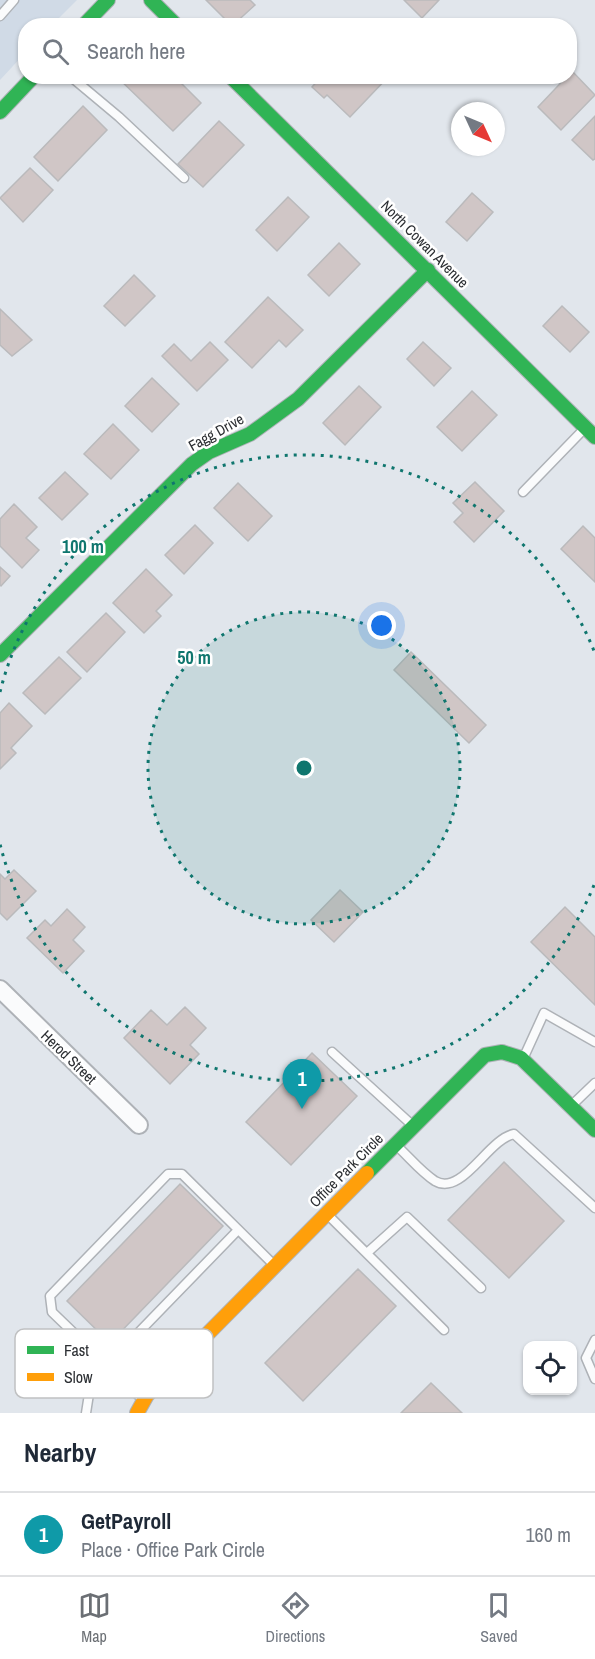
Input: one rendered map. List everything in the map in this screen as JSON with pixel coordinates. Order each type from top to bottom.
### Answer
[{"type":"street","points":[[91,18],[108,0]]},
{"type":"street","points":[[151,0],[169,18]]},
{"type":"street","points":[[0,112],[26,84]]},
{"type":"street","name":"North Cowan Avenue","points":[[238,84],[590,432]]},
{"type":"street","name":"Fagg Drive","points":[[0,655],[192,464],[209,452],[250,434],[298,399],[428,270]]},
{"type":"street","name":"Herod Street","points":[[0,989],[139,1125]]},
{"type":"street","name":"Office Park Circle","points":[[213,1331],[485,1055],[502,1052],[522,1059]]},
{"type":"street","points":[[522,1059],[595,1130]]},
{"type":"lane","points":[[0,16],[14,0]]},
{"type":"lane","points":[[80,84],[119,117],[184,178]]},
{"type":"lane","points":[[523,492],[590,432]]},
{"type":"lane","points":[[522,1059],[544,1012],[595,1042]]},
{"type":"lane","points":[[332,1052],[414,1127]]},
{"type":"lane","points":[[571,1106],[595,1083]]},
{"type":"lane","points":[[396,1145],[436,1182],[448,1184],[459,1181],[497,1142],[514,1134],[595,1208]]},
{"type":"lane","points":[[70,1329],[52,1311],[50,1296],[168,1174],[182,1174],[275,1266]]},
{"type":"lane","points":[[326,1214],[368,1252],[444,1330]]},
{"type":"lane","points":[[368,1252],[407,1217],[480,1288]]},
{"type":"lane","points":[[142,1329],[238,1230]]},
{"type":"lane","points":[[593,1341],[586,1358],[595,1379]]},
{"type":"lane","points":[[86,1413],[88,1398]]},
{"type":"shaded area","points":[[0,0],[77,0],[59,18],[18,18],[18,61],[0,80]]},
{"type":"building","points":[[206,0],[250,0],[255,5],[241,18],[224,18]]},
{"type":"building","points":[[404,0],[439,0],[422,18]]},
{"type":"building","points":[[577,76],[595,95],[561,130],[538,107],[560,84],[577,84]]},
{"type":"building","points":[[124,84],[182,84],[201,103],[173,131]]},
{"type":"building","points":[[315,84],[381,84],[350,117],[327,95],[324,98],[312,87]]},
{"type":"building","points":[[83,106],[107,130],[58,181],[34,157]]},
{"type":"building","points":[[595,116],[595,159],[593,160],[572,140]]},
{"type":"building","points":[[219,121],[244,145],[203,187],[178,164]]},
{"type":"building","points":[[30,168],[53,190],[23,222],[0,198]]},
{"type":"building","points":[[472,193],[493,212],[467,241],[446,222]]},
{"type":"building","points":[[288,197],[309,217],[277,251],[256,230]]},
{"type":"building","points":[[339,243],[360,264],[329,296],[308,275]]},
{"type":"building","points":[[134,275],[155,296],[125,326],[104,306]]},
{"type":"building","points":[[268,297],[303,330],[286,347],[279,340],[252,368],[225,342]]},
{"type":"building","points":[[562,306],[589,332],[570,352],[543,326]]},
{"type":"building","points":[[0,309],[32,340],[12,356],[0,345]]},
{"type":"building","points":[[210,342],[228,360],[197,391],[162,356],[174,344],[191,361]]},
{"type":"building","points":[[423,342],[451,368],[434,386],[407,359]]},
{"type":"building","points":[[152,378],[179,404],[152,432],[125,406]]},
{"type":"building","points":[[359,386],[381,407],[345,445],[323,423]]},
{"type":"building","points":[[472,391],[497,415],[462,451],[437,427]]},
{"type":"building","points":[[113,424],[139,450],[111,479],[84,454]]},
{"type":"building","points":[[65,472],[88,494],[62,520],[39,498]]},
{"type":"building","points":[[475,482],[504,511],[474,542],[454,522],[463,513],[453,503]]},
{"type":"building","points":[[238,483],[272,516],[248,541],[214,508]]},
{"type":"building","points":[[14,504],[37,527],[26,538],[39,550],[22,568],[0,546],[0,519]]},
{"type":"building","points":[[195,525],[213,543],[184,574],[165,555]]},
{"type":"building","points":[[583,526],[595,538],[595,582],[561,549]]},
{"type":"building","points":[[0,567],[10,576],[1,586],[0,585]]},
{"type":"building","points":[[146,569],[172,595],[156,611],[161,616],[144,633],[113,603]]},
{"type":"building","points":[[106,613],[125,632],[87,672],[67,652]]},
{"type":"building","points":[[411,652],[486,725],[469,743],[394,670]]},
{"type":"building","points":[[59,657],[81,678],[45,714],[23,693]]},
{"type":"building","points":[[9,703],[32,726],[11,748],[16,753],[0,769],[0,713]]},
{"type":"building","points":[[14,870],[36,891],[7,920],[0,913],[0,874],[5,879]]},
{"type":"building","points":[[340,890],[363,912],[334,942],[311,920]]},
{"type":"building","points":[[565,907],[595,937],[595,1005],[531,942]]},
{"type":"building","points":[[67,909],[85,927],[73,940],[84,951],[63,973],[27,938],[45,920],[51,926]]},
{"type":"building","points":[[185,1007],[206,1028],[190,1045],[199,1054],[170,1084],[124,1038],[151,1010],[167,1025]]},
{"type":"building","points":[[312,1053],[357,1096],[291,1165],[246,1122]]},
{"type":"building","points":[[504,1162],[564,1221],[509,1278],[448,1220]]},
{"type":"building","points":[[180,1184],[223,1226],[124,1329],[96,1329],[67,1301]]},
{"type":"building","points":[[358,1269],[396,1306],[303,1401],[265,1363]]},
{"type":"building","points":[[431,1383],[462,1413],[401,1413]]},
{"type":"traffic: fast","points":[[91,18],[108,0]]},
{"type":"traffic: fast","points":[[151,0],[169,18]]},
{"type":"traffic: fast","points":[[0,112],[26,84]]},
{"type":"traffic: fast","points":[[238,84],[595,437]]},
{"type":"traffic: fast","points":[[0,655],[192,464],[209,452],[250,434],[298,399],[428,270]]},
{"type":"traffic: fast","points":[[367,1173],[485,1055],[502,1052],[521,1058],[595,1130]]},
{"type":"traffic: slow","points":[[212,1329],[367,1173]]},
{"type":"traffic: slow","points":[[137,1413],[145,1398]]},
{"type":"place","name":"GetPayroll","points":[[302,1109]]}]
